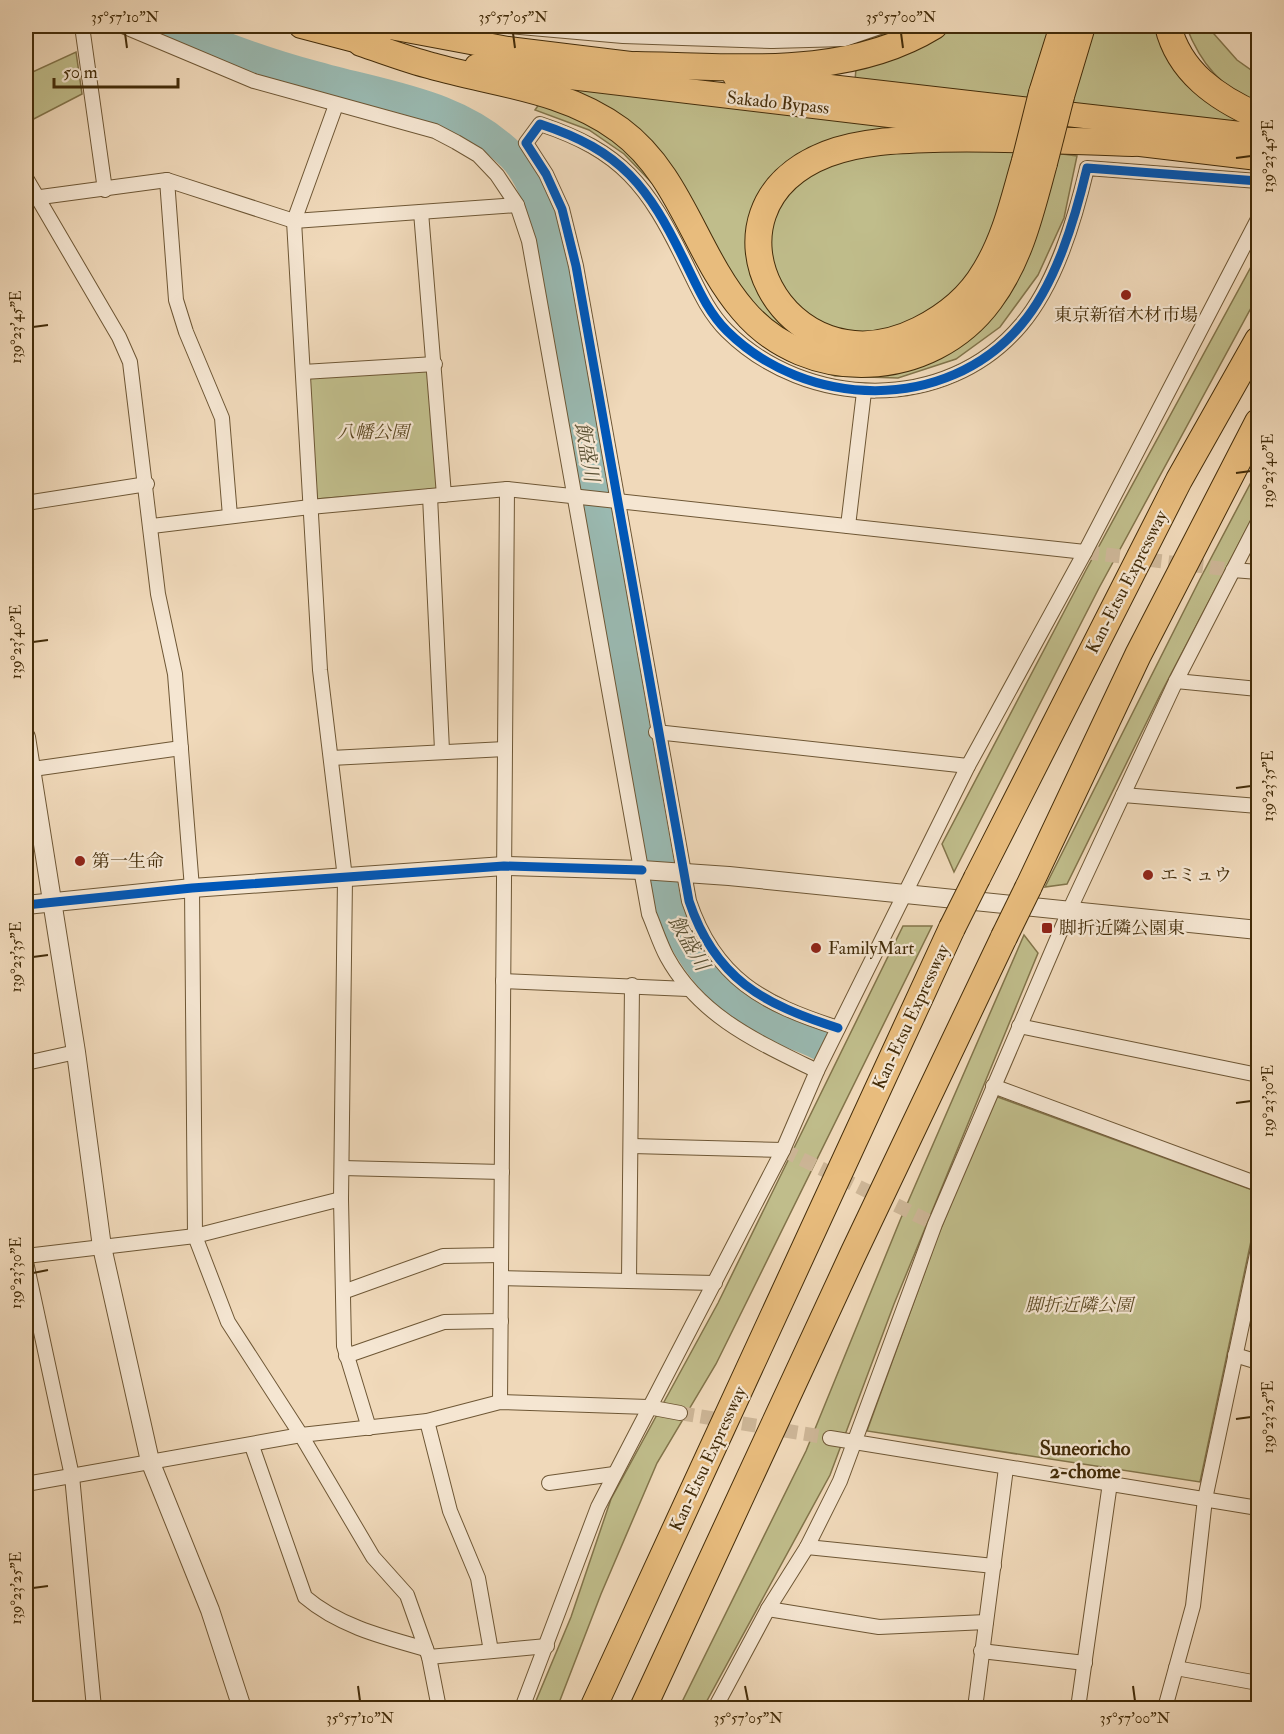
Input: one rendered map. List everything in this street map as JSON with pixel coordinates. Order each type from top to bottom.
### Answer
[{"type":"highway","name":"Sakado Bypass","points":[[301,26],[364,34],[509,39],[636,65],[1258,136]]},
{"type":"highway","name":"Sakado Bypass","points":[[385,26],[509,39],[1133,143],[1258,158]]},
{"type":"highway","points":[[636,65],[766,67],[820,63],[876,52],[934,26]]},
{"type":"highway","points":[[364,34],[432,66],[540,92],[604,119],[639,146],[665,178],[729,291],[758,326],[794,350],[837,363],[859,365],[883,363],[921,354],[957,333],[989,303],[1014,261],[1034,162],[1051,94],[1063,26]]},
{"type":"highway","points":[[1051,94],[1082,26]]},
{"type":"highway","points":[[1168,26],[1177,49],[1200,82],[1237,107],[1258,116]]},
{"type":"highway","points":[[1034,162],[985,272],[951,310],[912,334],[870,344],[826,338],[807,330],[791,318],[768,286],[759,251],[759,233],[770,198],[795,170],[829,153],[852,146],[912,139],[995,138],[1133,143]]},
{"type":"highway","name":"Kan-Etsu Expressway","points":[[593,1708],[952,928],[1179,480],[1258,340]]},
{"type":"highway","points":[[643,1708],[854,1252],[1138,655],[1258,422]]},
{"type":"street","points":[[82,26],[105,190]]},
{"type":"street","points":[[123,26],[254,81],[435,131],[478,155],[497,175],[518,206],[529,241],[650,914],[667,957],[688,989],[740,1034],[817,1071]]},
{"type":"street","points":[[772,26],[772,41]]},
{"type":"street","points":[[509,39],[640,31],[772,41],[845,39],[883,26]]},
{"type":"street","points":[[336,105],[294,221],[320,670],[345,878],[340,1199],[346,1356],[369,1428]]},
{"type":"street","points":[[838,1028],[775,1005],[751,991],[729,972],[697,927],[683,873],[657,732],[576,266],[562,208],[546,174],[526,142],[540,124],[590,142],[627,170],[645,192],[671,234],[702,299],[724,329],[752,354],[786,373],[826,386],[864,392],[912,388],[946,379],[987,356],[1022,325],[1052,276],[1075,218],[1087,168],[1258,181]]},
{"type":"street","points":[[26,178],[32,198],[119,337],[130,362],[147,484],[158,594],[175,674],[182,748],[192,888],[195,1236],[228,1322],[302,1435],[373,1557],[407,1595],[427,1653],[439,1708]]},
{"type":"street","points":[[167,180],[176,300],[186,332],[222,418],[230,516]]},
{"type":"street","points":[[32,198],[167,180],[294,221],[518,206]]},
{"type":"street","points":[[422,212],[435,364],[442,750]]},
{"type":"street","points":[[522,1708],[598,1507],[614,1474],[783,1150],[817,1071],[968,766],[1085,552],[1258,219]]},
{"type":"street","points":[[303,372],[435,364]]},
{"type":"street","points":[[848,526],[864,392]]},
{"type":"street","points":[[26,503],[147,484]]},
{"type":"street","points":[[152,526],[310,507],[507,489],[574,499],[1085,552]]},
{"type":"street","points":[[500,1402],[507,489]]},
{"type":"street","points":[[715,1708],[768,1609],[807,1547],[840,1481],[935,1224],[1019,1026],[1070,909],[1176,681],[1258,522]]},
{"type":"street","points":[[1233,570],[1258,572]]},
{"type":"street","points":[[1176,681],[1258,689]]},
{"type":"street","points":[[657,732],[968,766]]},
{"type":"street","points":[[26,737],[28,770],[76,1052],[102,1247],[150,1461],[210,1610],[242,1708]]},
{"type":"street","points":[[28,770],[182,748]]},
{"type":"street","points":[[331,758],[505,748]]},
{"type":"street","points":[[1124,795],[1258,806]]},
{"type":"street","points":[[26,905],[192,888],[504,866],[683,873],[1070,909],[1258,930]]},
{"type":"street","points":[[503,981],[688,989]]},
{"type":"street","points":[[629,1280],[632,986]]},
{"type":"street","points":[[1019,1026],[1258,1075]]},
{"type":"street","points":[[26,1063],[76,1052]]},
{"type":"street","points":[[993,1086],[1258,1184]]},
{"type":"street","points":[[632,1146],[783,1150]]},
{"type":"street","points":[[342,1168],[502,1172]]},
{"type":"street","points":[[26,1256],[195,1236],[340,1199]]},
{"type":"street","points":[[1165,1708],[1193,1606],[1205,1499],[1258,1249]]},
{"type":"street","points":[[343,1292],[443,1256],[501,1255]]},
{"type":"street","points":[[26,1262],[72,1476],[94,1708]]},
{"type":"street","points":[[501,1278],[715,1283]]},
{"type":"street","points":[[346,1356],[444,1322],[501,1321]]},
{"type":"street","points":[[1235,1355],[1258,1362]]},
{"type":"street","points":[[26,1484],[150,1461],[252,1446],[302,1435],[427,1420],[500,1402],[648,1407],[680,1413]]},
{"type":"street","points":[[427,1420],[450,1510],[478,1578],[491,1651]]},
{"type":"street","points":[[830,1438],[1258,1508]]},
{"type":"street","points":[[252,1446],[305,1597],[325,1614],[377,1636],[427,1653],[547,1646]]},
{"type":"street","points":[[975,1708],[1006,1468]]},
{"type":"street","points":[[549,1483],[614,1474]]},
{"type":"street","points":[[1078,1708],[1110,1483]]},
{"type":"street","points":[[807,1547],[994,1566]]},
{"type":"street","points":[[768,1609],[879,1627],[986,1622]]},
{"type":"street","points":[[981,1652],[1085,1663]]},
{"type":"street","points":[[1176,1668],[1258,1683]]},
{"type":"green space","points":[[902,26],[1050,26],[1026,101],[855,81],[858,43]]},
{"type":"green space","points":[[1095,26],[1160,26],[1243,120],[1242,128],[1069,106],[1077,69]]},
{"type":"green space","points":[[1186,26],[1207,26],[1237,60],[1258,75],[1258,106],[1233,90],[1214,73],[1199,53]]},
{"type":"green space","points":[[76,52],[82,94],[26,123],[26,75]]},
{"type":"green space","points":[[554,83],[880,124],[890,131],[1077,156],[1064,218],[1038,275],[1000,327],[956,359],[898,378],[835,376],[794,361],[681,228],[653,184],[624,154],[589,130],[535,110]]},
{"type":"green space","points":[[1258,254],[1258,295],[1099,588],[954,872],[942,844],[1086,570]]},
{"type":"green space","name":"八幡公園","points":[[429,368],[437,489],[317,499],[309,376]]},
{"type":"green space","points":[[1258,469],[1258,507],[1160,695],[1067,884],[1045,887],[1200,579]]},
{"type":"green space","points":[[903,926],[932,926],[716,1364],[657,1463],[601,1594],[557,1708],[533,1708],[571,1617],[611,1499],[718,1303]]},
{"type":"green space","points":[[1024,935],[1038,953],[894,1304],[830,1475],[703,1708],[679,1708],[806,1451],[901,1218]]},
{"type":"green space","name":"脚折近隣公園","points":[[995,1096],[1258,1192],[1258,1208],[1200,1482],[867,1431],[937,1238]]},
{"type":"waterway","name":"飯盛川","points":[[173,26],[279,66],[394,96],[445,113],[491,138],[512,156],[526,174],[536,195],[549,239],[665,897],[692,954],[718,986],[749,1012],[768,1023],[819,1045]]},
{"type":"tunnel","points":[[1085,552],[1233,570]]},
{"type":"tunnel","points":[[783,1150],[935,1224]]},
{"type":"tunnel","points":[[680,1413],[830,1438]]},
{"type":"cycle path","points":[[838,1028],[787,1009],[745,985],[713,950],[700,928],[689,901],[576,266],[562,209],[546,174],[526,143],[540,124],[592,146],[612,159],[644,192],[658,212],[714,315],[727,331],[759,357],[796,375],[835,387],[876,391],[916,387],[955,374],[990,354],[1021,325],[1044,290],[1063,250],[1087,168],[1258,181]]},
{"type":"cycle path","points":[[26,905],[192,888],[504,866],[642,870]]},
{"type":"place","name":"東京新宿木材市場","points":[[1126,295]]},
{"type":"place","name":"第一生命","points":[[80,861]]},
{"type":"place","name":"エミュウ","points":[[1148,875]]},
{"type":"place","name":"脚折近隣公園東","points":[[1047,928]]},
{"type":"place","name":"FamilyMart","points":[[816,948]]},
{"type":"district","name":"Suneoricho 2-chome","points":[[1085,1460]]}]
